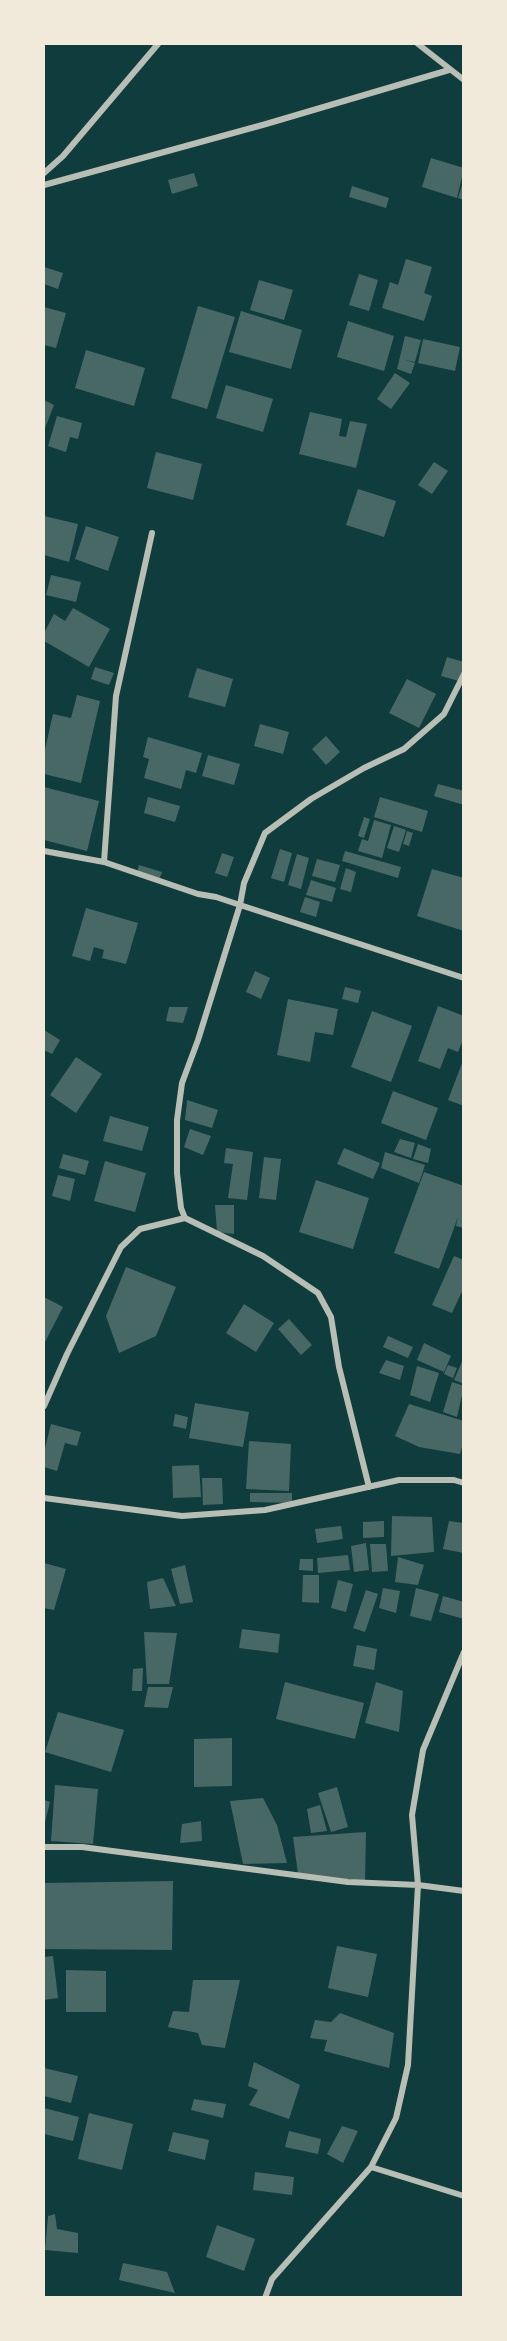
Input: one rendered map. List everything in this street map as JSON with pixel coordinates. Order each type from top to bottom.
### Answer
[{"type":"street","points":[[44,173],[63,156],[158,44]]},
{"type":"street","points":[[418,44],[464,80]]},
{"type":"street","points":[[44,185],[266,124],[449,70]]},
{"type":"street","points":[[104,862],[116,696],[152,533]]},
{"type":"street","points":[[185,1218],[181,1208],[177,1173],[177,1120],[182,1083],[198,1040],[240,905],[244,883],[265,833],[311,799],[364,768],[404,749],[444,714],[464,674]]},
{"type":"street","points":[[44,851],[104,862],[464,978]]},
{"type":"street","points":[[44,1406],[67,1354],[121,1247],[140,1229],[185,1218],[263,1256],[318,1293],[331,1317],[339,1367],[369,1487]]},
{"type":"street","points":[[44,1498],[182,1516],[265,1510],[399,1480],[454,1480],[464,1483]]},
{"type":"street","points":[[265,2298],[272,2279],[371,2167],[396,2118],[408,2065],[418,1885],[412,1815],[423,1750],[464,1652]]},
{"type":"street","points":[[44,1847],[82,1847],[348,1882],[418,1885],[464,1891]]},
{"type":"street","points":[[371,2167],[464,2196]]},
{"type":"building","points":[[431,158],[464,168],[457,198],[422,187]]},
{"type":"building","points":[[194,173],[198,186],[172,194],[168,180]]},
{"type":"building","points":[[464,182],[464,200],[458,198]]},
{"type":"building","points":[[352,186],[389,198],[386,208],[349,197]]},
{"type":"building","points":[[406,259],[432,267],[424,293],[432,296],[424,321],[382,308],[390,282],[398,285]]},
{"type":"building","points":[[44,267],[63,273],[58,289],[44,284]]},
{"type":"building","points":[[359,274],[378,280],[369,311],[349,305]]},
{"type":"building","points":[[259,280],[293,290],[284,320],[250,310]]},
{"type":"building","points":[[198,306],[235,317],[207,409],[171,398]]},
{"type":"building","points":[[44,307],[66,313],[56,348],[44,345]]},
{"type":"building","points":[[241,311],[302,330],[291,369],[229,352]]},
{"type":"building","points":[[348,321],[394,336],[384,371],[337,357]]},
{"type":"building","points":[[405,336],[421,340],[415,362],[405,360],[415,363],[411,374],[397,369]]},
{"type":"building","points":[[423,339],[460,347],[455,371],[418,363]]},
{"type":"building","points":[[86,350],[145,368],[134,406],[75,388]]},
{"type":"building","points":[[395,373],[410,383],[391,409],[377,399]]},
{"type":"building","points":[[226,385],[273,399],[263,432],[216,418]]},
{"type":"building","points":[[44,400],[54,405],[44,431]]},
{"type":"building","points":[[310,412],[342,419],[339,436],[346,437],[350,421],[367,424],[356,468],[299,454]]},
{"type":"building","points":[[57,416],[82,423],[78,439],[70,437],[66,452],[48,446]]},
{"type":"building","points":[[156,452],[202,464],[193,500],[147,488]]},
{"type":"building","points":[[434,462],[448,471],[432,494],[418,485]]},
{"type":"building","points":[[358,489],[396,501],[384,537],[346,525]]},
{"type":"building","points":[[44,516],[78,524],[69,562],[44,555]]},
{"type":"building","points":[[86,526],[119,537],[108,571],[75,559]]},
{"type":"building","points":[[51,575],[81,582],[76,602],[46,595]]},
{"type":"building","points":[[73,608],[110,629],[89,667],[44,641],[44,633],[54,614],[65,621]]},
{"type":"building","points":[[447,657],[464,662],[459,681],[441,676]]},
{"type":"building","points":[[95,667],[114,673],[109,685],[91,679]]},
{"type":"building","points":[[197,668],[233,679],[225,707],[188,697]]},
{"type":"building","points":[[407,679],[436,694],[419,728],[389,713]]},
{"type":"building","points":[[77,695],[100,701],[81,783],[44,774],[44,754],[53,714],[71,718]]},
{"type":"building","points":[[260,724],[289,732],[283,754],[254,746]]},
{"type":"building","points":[[326,736],[340,752],[326,765],[312,749]]},
{"type":"building","points":[[148,737],[202,753],[196,773],[186,770],[181,789],[144,778],[149,759],[143,757]]},
{"type":"building","points":[[208,755],[240,764],[234,785],[202,776]]},
{"type":"building","points":[[438,784],[464,791],[464,805],[434,796]]},
{"type":"building","points":[[44,787],[99,801],[87,851],[44,840]]},
{"type":"building","points":[[148,797],[180,806],[175,822],[144,813]]},
{"type":"building","points":[[380,797],[428,811],[422,832],[374,817]]},
{"type":"building","points":[[364,817],[370,819],[364,838],[358,836]]},
{"type":"building","points":[[374,820],[391,825],[382,858],[358,851],[362,839],[368,841]]},
{"type":"building","points":[[394,826],[406,830],[399,852],[387,848]]},
{"type":"building","points":[[407,831],[413,833],[409,846],[403,844]]},
{"type":"building","points":[[280,849],[292,853],[284,882],[271,878]]},
{"type":"building","points":[[345,851],[401,867],[398,878],[342,861]]},
{"type":"building","points":[[222,853],[234,857],[227,877],[215,873]]},
{"type":"building","points":[[297,854],[309,858],[301,889],[288,885]]},
{"type":"building","points":[[317,859],[340,865],[335,882],[312,876]]},
{"type":"building","points":[[139,865],[162,872],[159,880],[137,873]]},
{"type":"building","points":[[346,868],[356,872],[351,892],[340,889]]},
{"type":"building","points":[[432,869],[464,878],[464,931],[417,916]]},
{"type":"building","points":[[311,880],[336,888],[332,902],[306,895]]},
{"type":"building","points":[[305,897],[320,902],[316,917],[300,912]]},
{"type":"building","points":[[86,908],[138,923],[126,964],[102,958],[104,950],[94,947],[90,961],[72,956]]},
{"type":"building","points":[[255,971],[270,978],[261,999],[246,992]]},
{"type":"building","points":[[345,987],[361,991],[358,1003],[342,999]]},
{"type":"building","points":[[288,999],[338,1009],[333,1035],[315,1032],[310,1062],[277,1055]]},
{"type":"building","points":[[438,1006],[464,1016],[464,1037],[458,1052],[448,1048],[440,1069],[418,1061]]},
{"type":"building","points":[[169,1007],[188,1007],[183,1023],[166,1021]]},
{"type":"building","points":[[372,1011],[412,1026],[391,1082],[351,1067]]},
{"type":"building","points":[[44,1030],[60,1040],[52,1054],[44,1050]]},
{"type":"building","points":[[76,1057],[102,1074],[76,1113],[50,1095]]},
{"type":"building","points":[[464,1058],[464,1106],[448,1100]]},
{"type":"building","points":[[393,1091],[438,1108],[426,1140],[381,1123]]},
{"type":"building","points":[[187,1100],[218,1110],[212,1128],[185,1120]]},
{"type":"building","points":[[110,1116],[149,1127],[142,1151],[103,1141]]},
{"type":"building","points":[[190,1129],[211,1136],[203,1155],[184,1147]]},
{"type":"building","points":[[400,1139],[415,1143],[411,1158],[394,1152]]},
{"type":"building","points":[[418,1144],[431,1149],[428,1163],[413,1159]]},
{"type":"building","points":[[226,1148],[253,1152],[247,1200],[228,1198],[233,1164],[224,1163]]},
{"type":"building","points":[[344,1148],[380,1163],[373,1179],[337,1164]]},
{"type":"building","points":[[385,1152],[425,1165],[419,1183],[381,1168]]},
{"type":"building","points":[[63,1154],[89,1161],[85,1175],[59,1168]]},
{"type":"building","points":[[264,1157],[281,1159],[276,1200],[259,1198]]},
{"type":"building","points":[[105,1161],[146,1173],[135,1212],[94,1201]]},
{"type":"building","points":[[424,1172],[464,1186],[464,1228],[456,1226],[458,1217],[439,1269],[394,1253]]},
{"type":"building","points":[[58,1175],[75,1179],[70,1201],[52,1196]]},
{"type":"building","points":[[316,1180],[369,1198],[353,1249],[299,1232]]},
{"type":"building","points":[[215,1205],[234,1205],[234,1234],[217,1232]]},
{"type":"building","points":[[454,1256],[464,1260],[464,1287],[452,1313],[432,1305]]},
{"type":"building","points":[[126,1267],[176,1287],[156,1336],[119,1353],[106,1316]]},
{"type":"building","points":[[44,1297],[63,1307],[44,1344]]},
{"type":"building","points":[[244,1304],[274,1323],[256,1352],[226,1333]]},
{"type":"building","points":[[289,1319],[312,1345],[301,1355],[278,1329]]},
{"type":"building","points":[[388,1336],[413,1347],[408,1358],[383,1347]]},
{"type":"building","points":[[424,1343],[451,1356],[444,1372],[417,1360]]},
{"type":"building","points":[[464,1357],[464,1384],[454,1380]]},
{"type":"building","points":[[386,1360],[404,1366],[400,1380],[379,1373]]},
{"type":"building","points":[[448,1365],[457,1368],[453,1378],[444,1374]]},
{"type":"building","points":[[417,1366],[439,1373],[430,1402],[410,1395]]},
{"type":"building","points":[[452,1382],[464,1386],[457,1417],[443,1412]]},
{"type":"building","points":[[195,1403],[249,1412],[243,1447],[189,1438]]},
{"type":"building","points":[[409,1404],[464,1421],[464,1440],[460,1454],[419,1447],[395,1436]]},
{"type":"building","points":[[175,1414],[188,1417],[186,1429],[173,1426]]},
{"type":"building","points":[[51,1424],[81,1432],[77,1446],[65,1443],[57,1471],[44,1467],[44,1452]]},
{"type":"building","points":[[249,1441],[291,1444],[289,1491],[246,1489]]},
{"type":"building","points":[[199,1465],[201,1497],[173,1498],[172,1466]]},
{"type":"building","points":[[202,1478],[222,1478],[223,1504],[203,1505]]},
{"type":"building","points":[[250,1493],[292,1493],[292,1503],[250,1502]]},
{"type":"building","points":[[392,1516],[432,1517],[434,1552],[391,1556]]},
{"type":"building","points":[[384,1521],[384,1537],[363,1538],[363,1522]]},
{"type":"building","points":[[449,1521],[464,1523],[464,1553],[443,1549]]},
{"type":"building","points":[[341,1526],[343,1539],[317,1543],[315,1529]]},
{"type":"building","points":[[366,1543],[369,1570],[354,1572],[351,1546]]},
{"type":"building","points":[[370,1544],[386,1544],[388,1571],[372,1572]]},
{"type":"building","points":[[348,1555],[350,1570],[318,1573],[317,1558]]},
{"type":"building","points":[[398,1557],[424,1565],[418,1585],[395,1582]]},
{"type":"building","points":[[300,1559],[313,1559],[313,1571],[299,1570]]},
{"type":"building","points":[[44,1563],[66,1569],[54,1610],[44,1608]]},
{"type":"building","points":[[185,1565],[193,1602],[180,1604],[171,1569]]},
{"type":"building","points":[[303,1575],[319,1575],[319,1603],[302,1602]]},
{"type":"building","points":[[163,1578],[176,1606],[150,1609],[147,1582]]},
{"type":"building","points":[[338,1580],[353,1584],[346,1612],[331,1608]]},
{"type":"building","points":[[383,1588],[400,1591],[396,1613],[379,1608]]},
{"type":"building","points":[[416,1588],[439,1594],[431,1621],[410,1616]]},
{"type":"building","points":[[366,1590],[378,1594],[365,1632],[353,1628]]},
{"type":"building","points":[[443,1596],[464,1602],[464,1619],[439,1612]]},
{"type":"building","points":[[242,1629],[280,1634],[278,1653],[239,1648]]},
{"type":"building","points":[[144,1632],[177,1633],[169,1684],[147,1684]]},
{"type":"building","points":[[357,1645],[377,1649],[374,1670],[353,1666]]},
{"type":"building","points":[[143,1668],[142,1691],[132,1691],[133,1669]]},
{"type":"building","points":[[285,1682],[364,1703],[355,1739],[276,1719]]},
{"type":"building","points":[[376,1682],[403,1691],[399,1732],[365,1723]]},
{"type":"building","points":[[148,1687],[173,1687],[168,1708],[144,1707]]},
{"type":"building","points":[[58,1712],[124,1730],[111,1772],[45,1752]]},
{"type":"building","points":[[232,1738],[232,1786],[194,1787],[194,1739]]},
{"type":"building","points":[[55,1785],[98,1789],[93,1844],[51,1841]]},
{"type":"building","points":[[337,1787],[348,1827],[331,1832],[318,1793]]},
{"type":"building","points":[[263,1798],[277,1825],[287,1863],[243,1864],[230,1801]]},
{"type":"building","points":[[44,1800],[50,1802],[44,1826]]},
{"type":"building","points":[[320,1805],[327,1831],[311,1833],[307,1809]]},
{"type":"building","points":[[201,1821],[202,1841],[180,1843],[182,1824]]},
{"type":"building","points":[[366,1832],[365,1881],[298,1874],[293,1837]]},
{"type":"building","points":[[173,1881],[172,1950],[44,1949],[44,1883]]},
{"type":"building","points":[[337,1946],[377,1954],[368,1997],[328,1988]]},
{"type":"building","points":[[53,1956],[58,1998],[44,2000],[44,1957]]},
{"type":"building","points":[[66,1970],[106,1971],[106,2012],[66,2012]]},
{"type":"building","points":[[193,1980],[240,1980],[225,2048],[202,2045],[198,2033],[168,2027],[173,2011],[189,2012]]},
{"type":"building","points":[[340,2013],[394,2033],[389,2068],[324,2051],[327,2040],[310,2038],[315,2020],[331,2022]]},
{"type":"building","points":[[254,2062],[300,2085],[289,2119],[249,2105],[258,2090],[248,2086]]},
{"type":"building","points":[[44,2068],[78,2076],[71,2103],[44,2096]]},
{"type":"building","points":[[194,2099],[226,2104],[223,2118],[191,2110]]},
{"type":"building","points":[[44,2108],[79,2117],[73,2141],[44,2134]]},
{"type":"building","points":[[89,2113],[133,2124],[122,2170],[78,2159]]},
{"type":"building","points":[[342,2126],[358,2131],[343,2163],[327,2154]]},
{"type":"building","points":[[289,2131],[321,2139],[318,2154],[285,2147]]},
{"type":"building","points":[[173,2132],[209,2140],[205,2160],[168,2151]]},
{"type":"building","points":[[255,2172],[294,2177],[292,2195],[253,2190]]},
{"type":"building","points":[[55,2214],[57,2229],[78,2233],[78,2253],[45,2250],[48,2216]]},
{"type":"building","points":[[217,2225],[255,2239],[244,2271],[206,2257]]},
{"type":"building","points":[[123,2263],[167,2272],[175,2293],[119,2280]]}]
